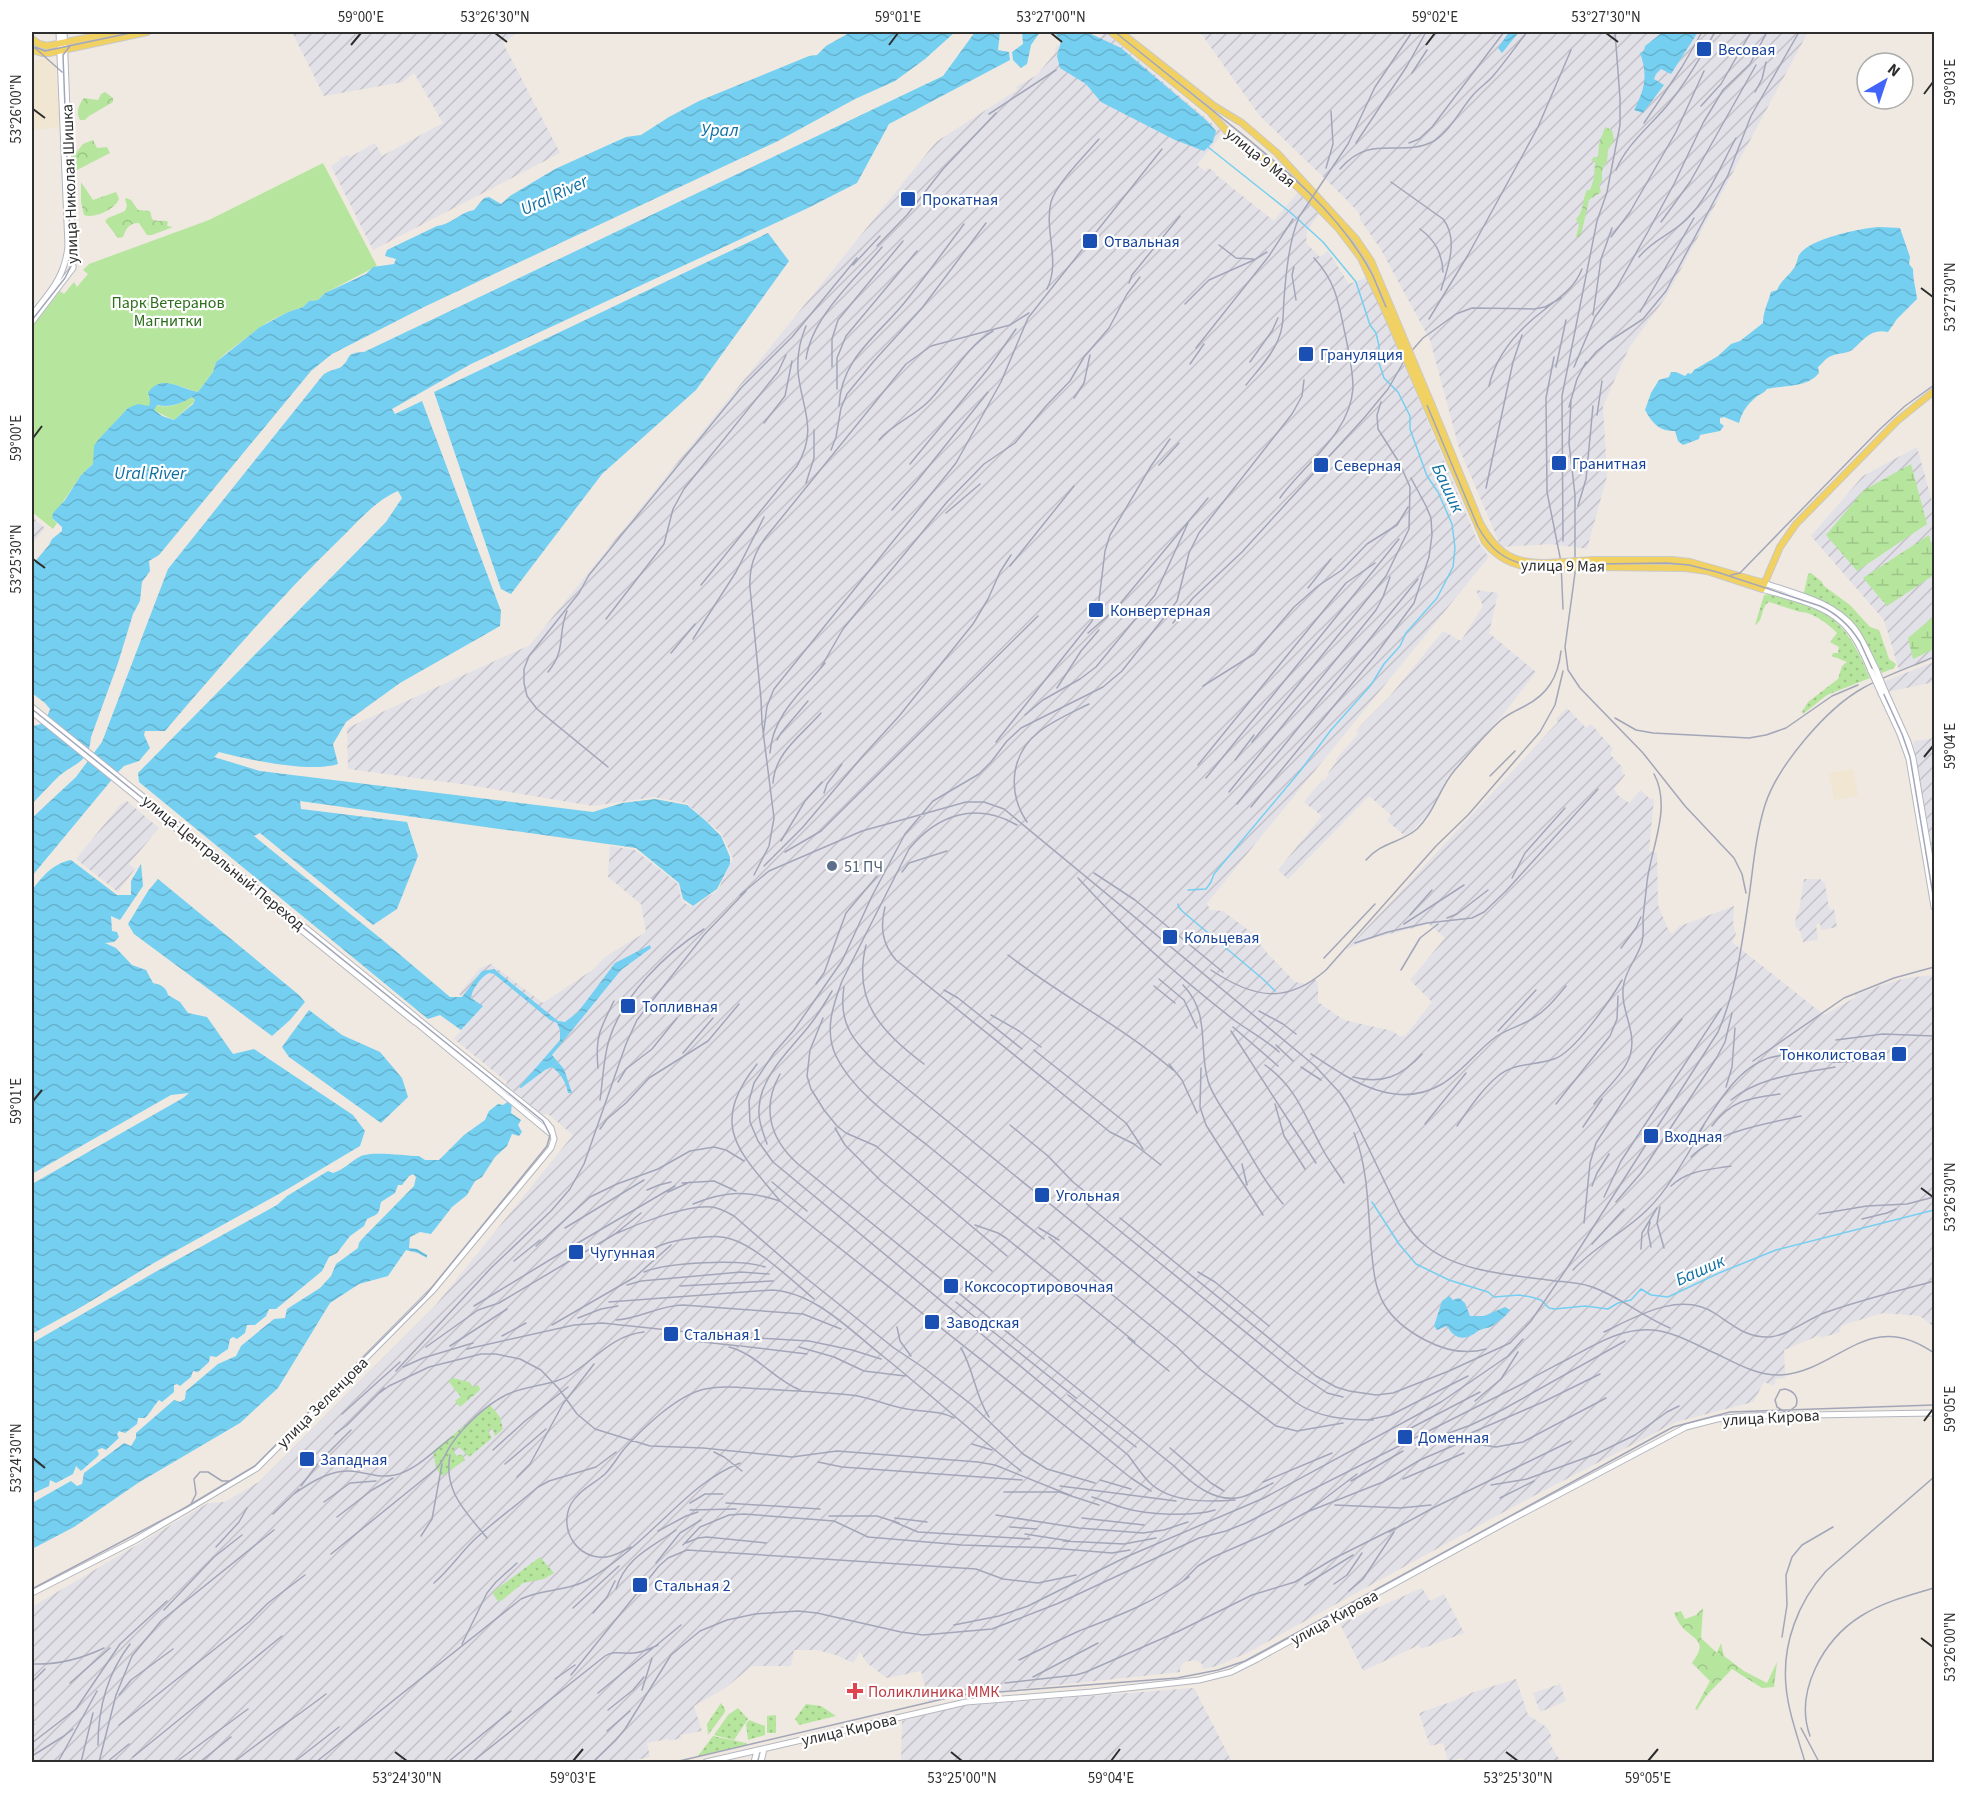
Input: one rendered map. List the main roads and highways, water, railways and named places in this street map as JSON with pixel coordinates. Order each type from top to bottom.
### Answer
[{"type":"main road","name":"улица Николая Шишка","points":[[32,322],[73,268],[62,46],[59,32]]},
{"type":"main road","name":"улица Николая Шишка","points":[[32,315],[59,279],[68,252],[62,46],[64,32]]},
{"type":"main road","points":[[32,50],[42,53],[116,32]]},
{"type":"main road","points":[[32,39],[47,46],[62,46],[147,32]]},
{"type":"main road","name":"улица 9 Мая","points":[[1111,32],[1210,112],[1232,136],[1281,171],[1306,195],[1356,250],[1388,309]]},
{"type":"main road","name":"улица 9 Мая","points":[[1120,32],[1214,106],[1242,123],[1276,153],[1356,240],[1371,261],[1388,309],[1475,524],[1485,542],[1498,556],[1518,566],[1594,563],[1685,568],[1707,572],[1763,586],[1833,615],[1855,637],[1874,670],[1909,759],[1935,907]]},
{"type":"main road","points":[[1763,586],[1780,547],[1796,524],[1897,420],[1935,391]]},
{"type":"main road","name":"улица 9 Мая","points":[[1883,692],[1908,742],[1913,758],[1935,882]]},
{"type":"main road","name":"улица Центральный Переход","points":[[32,707],[42,718]]},
{"type":"main road","name":"улица Центральный Переход","points":[[32,712],[417,1021],[544,1126],[554,1139]]},
{"type":"main road","name":"улица Зеленцова","points":[[32,1593],[134,1540],[257,1468],[431,1292],[551,1148],[554,1139]]},
{"type":"main road","name":"улица Кирова","points":[[706,1762],[966,1702],[1092,1692],[1221,1676],[1257,1659],[1510,1520],[1686,1427],[1717,1419],[1746,1416],[1935,1413]]},
{"type":"main road","points":[[754,1762],[760,1750],[764,1755],[761,1762]]},
{"type":"water","name":"Ural River","points":[[851,32],[955,32],[925,59],[895,81],[855,99],[778,141],[426,306],[332,354],[311,371],[159,555],[149,561],[150,571],[142,582],[140,601],[133,614],[88,752],[81,761],[59,776],[32,804],[32,725],[41,723],[50,709],[32,693],[32,565],[52,539],[62,531],[62,527],[52,518],[53,513],[65,500],[81,475],[93,464],[94,446],[98,440],[128,408],[138,404],[149,406],[148,393],[159,384],[171,384],[198,392],[213,372],[216,362],[260,327],[303,307],[309,301],[318,300],[325,293],[366,274],[373,267],[394,264],[396,259],[385,256],[387,250],[474,210],[484,198],[489,197],[501,204],[510,196],[555,169],[626,137],[641,135],[699,101],[809,56],[817,55],[826,46]],"holes":[[[192,397],[195,400],[174,420],[154,410],[157,405],[175,405]]]},
{"type":"water","points":[[975,32],[1000,32],[998,50],[1009,52],[1010,60],[889,124],[857,183],[808,208],[471,364],[392,409],[395,414],[422,401],[501,611],[500,626],[400,683],[346,722],[333,744],[338,764],[296,766],[262,762],[219,752],[214,757],[260,771],[593,812],[622,803],[655,799],[687,805],[706,821],[721,836],[730,857],[730,864],[717,889],[693,906],[683,899],[679,883],[636,848],[300,801],[301,809],[407,822],[418,856],[397,909],[373,925],[260,833],[254,836],[450,997],[462,997],[482,971],[494,969],[558,1021],[565,1022],[578,1012],[615,963],[650,945],[651,948],[621,970],[552,1055],[564,1069],[572,1093],[568,1093],[563,1078],[552,1067],[521,1088],[519,1087],[560,1040],[560,1030],[557,1023],[550,1020],[494,974],[486,975],[475,987],[471,998],[483,1006],[461,1030],[440,1015],[428,1019],[139,782],[138,773],[386,522],[402,498],[398,491],[373,506],[315,564],[249,634],[165,731],[145,731],[144,735],[150,748],[139,761],[124,766],[119,771],[32,876],[32,818],[76,777],[102,742],[168,569],[323,375],[341,367],[350,355],[364,352],[943,76]]},
{"type":"water","points":[[1022,32],[1040,32],[1031,45],[1027,64],[1021,68],[1013,60],[1012,52],[1023,44]]},
{"type":"water","points":[[1054,32],[1087,32],[1121,48],[1206,120],[1216,131],[1213,142],[1204,151],[1175,140],[1101,102],[1086,84],[1060,68],[1057,56],[1061,41]]},
{"type":"water","points":[[1509,32],[1519,32],[1502,53],[1498,48]]},
{"type":"water","points":[[1663,32],[1698,32],[1671,74],[1661,69],[1656,74],[1654,79],[1664,85],[1643,113],[1634,110],[1641,95],[1645,75],[1640,53]]},
{"type":"water","points":[[1878,227],[1900,228],[1910,257],[1909,264],[1913,269],[1917,299],[1897,319],[1888,332],[1872,333],[1852,350],[1828,358],[1818,367],[1819,373],[1808,381],[1767,389],[1747,406],[1739,423],[1724,417],[1720,418],[1720,423],[1724,426],[1720,431],[1700,435],[1699,439],[1683,445],[1678,441],[1675,431],[1665,430],[1654,423],[1645,410],[1659,380],[1669,377],[1671,372],[1685,376],[1688,373],[1691,374],[1763,323],[1771,292],[1777,290],[1805,249],[1835,235]]},
{"type":"water","points":[[768,233],[789,261],[696,390],[602,474],[511,594],[501,589],[434,392]]},
{"type":"water","points":[[71,860],[117,895],[131,895],[131,881],[141,864],[143,886],[120,920],[111,916],[112,931],[117,932],[119,937],[114,942],[105,943],[116,948],[132,965],[146,970],[153,983],[164,988],[168,995],[180,1002],[188,1013],[207,1017],[233,1054],[254,1049],[353,1115],[365,1131],[360,1146],[32,1334],[32,1184],[189,1093],[171,1095],[32,1174],[32,890],[53,868]]},
{"type":"water","points":[[158,879],[305,1002],[272,1036],[134,934],[128,924]]},
{"type":"water","points":[[309,1010],[342,1035],[380,1052],[402,1078],[408,1097],[381,1123],[289,1057],[282,1047]]},
{"type":"water","points":[[509,1101],[512,1103],[511,1113],[521,1120],[518,1125],[522,1132],[519,1136],[512,1134],[507,1146],[495,1157],[482,1177],[475,1181],[467,1195],[452,1207],[431,1234],[420,1232],[410,1237],[409,1248],[417,1249],[427,1255],[427,1258],[406,1250],[388,1276],[359,1284],[330,1303],[278,1388],[240,1423],[138,1483],[74,1527],[32,1549],[32,1503],[71,1481],[77,1486],[82,1484],[84,1473],[124,1443],[131,1446],[136,1433],[174,1400],[180,1402],[185,1399],[186,1391],[218,1364],[236,1356],[241,1346],[274,1319],[285,1318],[287,1309],[320,1288],[331,1276],[336,1264],[358,1248],[362,1239],[414,1186],[416,1177],[413,1174],[409,1176],[402,1185],[398,1185],[395,1193],[381,1202],[378,1213],[367,1219],[364,1226],[350,1236],[337,1253],[329,1257],[322,1271],[276,1309],[269,1309],[266,1316],[255,1325],[247,1325],[245,1333],[237,1339],[233,1337],[230,1339],[228,1349],[216,1357],[210,1356],[209,1362],[198,1372],[193,1371],[191,1377],[180,1386],[174,1385],[174,1392],[162,1402],[159,1400],[145,1418],[138,1418],[137,1424],[125,1433],[119,1431],[117,1434],[119,1438],[106,1450],[102,1448],[97,1450],[98,1456],[81,1471],[76,1466],[73,1474],[56,1483],[50,1480],[49,1486],[34,1493],[32,1492],[32,1343],[277,1205],[287,1196],[328,1171],[337,1172],[361,1156],[389,1154],[439,1160],[464,1135],[485,1120],[489,1111],[498,1104],[503,1105]]},
{"type":"water","points":[[1449,1296],[1453,1300],[1459,1298],[1465,1303],[1470,1316],[1484,1316],[1505,1307],[1510,1310],[1492,1326],[1461,1338],[1453,1334],[1447,1326],[1437,1330],[1434,1326],[1442,1301]]},
{"type":"waterway","name":"Башик","points":[[1188,890],[1206,889],[1214,874],[1301,770],[1331,730],[1371,685],[1384,664],[1400,646],[1406,633],[1437,598],[1453,567],[1455,548],[1452,524],[1438,492],[1427,476],[1410,429],[1410,416],[1398,392],[1384,378],[1379,363],[1376,333],[1370,325],[1356,282],[1323,242],[1291,213],[1208,147]]},
{"type":"waterway","name":"Башик","points":[[1178,904],[1182,911],[1275,991]]},
{"type":"waterway","name":"Башик","points":[[1372,1202],[1399,1244],[1416,1264],[1449,1280],[1488,1292],[1494,1297],[1519,1295],[1531,1297],[1555,1309],[1585,1306],[1608,1309],[1618,1303],[1631,1300],[1641,1289],[1651,1295],[1668,1297],[1776,1250],[1934,1210]]},
{"type":"tram line","points":[[35,47],[45,51],[135,32]]},
{"type":"tram line","points":[[1115,32],[1286,171],[1343,231],[1373,276],[1478,527],[1498,552],[1511,560],[1527,565],[1667,563],[1689,565],[1820,606],[1848,626],[1860,642],[1902,734],[1910,757],[1934,901]]},
{"type":"tram line","points":[[32,320],[65,278],[71,266],[63,55],[70,46]]},
{"type":"tram line","points":[[35,48],[62,72]]},
{"type":"tram line","points":[[1731,575],[1740,573],[1879,430],[1905,406],[1934,385]]},
{"type":"tram line","points":[[32,709],[543,1121],[550,1135],[547,1146],[425,1296],[255,1466],[187,1507],[32,1589]]},
{"type":"tram line","points":[[1785,1412],[1777,1407],[1775,1400],[1780,1390],[1785,1389],[1791,1391],[1797,1400],[1796,1406],[1788,1412]]},
{"type":"tram line","points":[[675,1762],[960,1695],[1177,1678],[1218,1670],[1245,1661],[1673,1427],[1730,1412],[1934,1405]]},
{"type":"tram line","points":[[191,1504],[196,1494],[194,1479],[200,1472],[208,1472],[222,1481],[229,1481]]},
{"type":"railway","points":[[1246,385],[1268,358],[1280,335],[1288,257],[1299,217],[1348,144],[1375,87],[1412,32]]},
{"type":"railway","points":[[1356,143],[1407,66],[1426,32]]},
{"type":"railway","points":[[1409,143],[1419,139],[1432,127],[1504,32]]},
{"type":"railway","points":[[1340,169],[1363,152],[1386,148],[1410,148],[1434,141],[1450,126],[1473,95],[1493,76],[1527,32]]},
{"type":"railway","points":[[1563,541],[1562,396],[1597,221],[1607,192],[1620,125],[1615,32]]},
{"type":"railway","points":[[1644,123],[1682,67],[1702,32]]},
{"type":"railway","points":[[1616,170],[1633,142],[1683,85],[1715,32]]},
{"type":"railway","points":[[1701,106],[1721,84],[1751,32]]},
{"type":"railway","points":[[1574,367],[1595,317],[1617,287],[1650,228],[1703,123],[1723,90],[1750,64],[1767,32]]},
{"type":"railway","points":[[1582,369],[1608,342],[1643,319],[1666,291],[1728,175],[1751,116],[1799,32]]},
{"type":"railway","points":[[1412,73],[1427,50]]},
{"type":"railway","points":[[1429,319],[1468,255],[1538,127],[1571,50]]},
{"type":"railway","points":[[1755,92],[1762,79],[1766,62]]},
{"type":"railway","points":[[1661,222],[1690,182],[1756,65]]},
{"type":"railway","points":[[989,114],[1056,70]]},
{"type":"railway","points":[[1611,237],[1630,212],[1676,132],[1704,71]]},
{"type":"railway","points":[[1326,168],[1333,144],[1331,111]]},
{"type":"railway","points":[[877,246],[907,215],[943,169],[996,113]]},
{"type":"railway","points":[[1639,257],[1694,211],[1708,192],[1736,138]]},
{"type":"railway","points":[[1047,289],[1053,268],[1049,224],[1051,202],[1065,178],[1099,139]]},
{"type":"railway","points":[[763,737],[767,706],[774,689],[956,463],[1001,382],[1028,318],[1162,149]]},
{"type":"railway","points":[[1391,182],[1443,219],[1448,227],[1451,253],[1441,290]]},
{"type":"railway","points":[[1129,283],[1132,275],[1180,216]]},
{"type":"railway","points":[[1640,312],[1694,218]]},
{"type":"railway","points":[[1196,348],[1269,256],[1293,219]]},
{"type":"railway","points":[[831,450],[836,437],[841,408],[847,394],[922,308],[986,223]]},
{"type":"railway","points":[[839,406],[841,388],[855,359],[909,297],[964,224]]},
{"type":"railway","points":[[1593,315],[1601,259],[1612,228]]},
{"type":"railway","points":[[1420,229],[1437,247],[1443,272]]},
{"type":"railway","points":[[853,265],[880,236]]},
{"type":"railway","points":[[832,367],[832,339],[838,320],[903,241]]},
{"type":"railway","points":[[1219,245],[1236,258],[1253,259]]},
{"type":"railway","points":[[806,359],[810,343],[826,313],[882,247]]},
{"type":"railway","points":[[837,389],[837,358],[846,336],[917,251]]},
{"type":"railway","points":[[1185,304],[1209,280],[1267,252]]},
{"type":"railway","points":[[608,767],[537,709],[527,696],[524,669],[529,656],[579,593],[589,575],[741,388],[792,337],[857,258]]},
{"type":"railway","points":[[1280,498],[1335,434],[1344,420],[1353,388],[1350,358],[1337,300],[1327,275],[1314,258]]},
{"type":"railway","points":[[1294,267],[1292,275],[1296,300]]},
{"type":"railway","points":[[1489,386],[1497,364],[1510,344],[1535,317],[1571,287],[1582,269]]},
{"type":"railway","points":[[820,669],[843,629],[947,502],[984,464],[1015,443],[1070,381],[1084,357],[1109,328],[1127,294],[1140,277]]},
{"type":"railway","points":[[1173,623],[1193,598],[1242,552],[1364,418],[1388,389],[1407,356],[1423,338],[1456,314],[1472,308],[1534,309],[1545,307],[1561,298]]},
{"type":"railway","points":[[754,875],[769,846],[774,818],[762,723],[750,588],[751,567],[758,549],[906,364],[931,346],[1010,325],[1029,313]]},
{"type":"railway","points":[[1250,362],[1272,331],[1278,318]]},
{"type":"railway","points":[[1556,367],[1566,320]]},
{"type":"railway","points":[[701,585],[797,466],[803,453],[808,429],[798,365],[799,348],[806,326]]},
{"type":"railway","points":[[910,464],[988,369],[1016,329]]},
{"type":"railway","points":[[879,440],[930,400],[975,345],[993,331]]},
{"type":"railway","points":[[1486,488],[1513,362],[1522,335]]},
{"type":"railway","points":[[1190,364],[1204,344]]},
{"type":"railway","points":[[606,619],[664,544],[673,509],[684,489],[778,372],[786,355]]},
{"type":"railway","points":[[1074,398],[1084,383],[1090,355]]},
{"type":"railway","points":[[1554,357],[1546,398],[1547,492],[1561,562],[1563,609]]},
{"type":"railway","points":[[764,423],[785,396],[792,361]]},
{"type":"railway","points":[[1569,407],[1577,379],[1586,362]]},
{"type":"railway","points":[[1235,1500],[1189,1500],[1167,1494],[1149,1482],[1128,1455],[773,1162],[758,1141],[750,1122],[749,1101],[754,1083],[842,961],[872,896],[905,834],[933,801],[979,774],[1021,728],[1103,687],[1122,671],[1177,601],[1189,553],[1199,533],[1292,414],[1302,396],[1304,380]]},
{"type":"railway","points":[[1597,415],[1602,381]]},
{"type":"railway","points":[[892,510],[988,392]]},
{"type":"railway","points":[[1571,400],[1569,443],[1575,495],[1575,573],[1565,647],[1568,670],[1580,688],[1643,753],[1685,806],[1734,858],[1742,874],[1746,893]]},
{"type":"railway","points":[[1252,742],[1386,576],[1409,529],[1410,487],[1400,464],[1378,429],[1377,415],[1381,402]]},
{"type":"railway","points":[[1578,506],[1586,479],[1593,406]]},
{"type":"railway","points":[[806,483],[814,458],[814,430]]},
{"type":"railway","points":[[996,742],[1092,621],[1099,600],[1105,551],[1110,535],[1151,466],[1170,439]]},
{"type":"railway","points":[[1159,465],[1179,443]]},
{"type":"railway","points":[[1251,807],[1374,657],[1414,603],[1429,557],[1432,535],[1431,518],[1411,478]]},
{"type":"railway","points":[[946,513],[980,484]]},
{"type":"railway","points":[[1010,566],[1074,486]]},
{"type":"railway","points":[[1114,611],[1208,498]]},
{"type":"railway","points":[[1203,686],[1254,654],[1294,607],[1318,586],[1342,570],[1367,544],[1397,525],[1408,507]]},
{"type":"railway","points":[[693,639],[736,572],[764,517]]},
{"type":"railway","points":[[1025,715],[1043,700],[1096,667],[1155,595],[1188,523]]},
{"type":"railway","points":[[1206,778],[1399,539]]},
{"type":"railway","points":[[764,866],[803,827],[900,715],[973,624],[1011,555]]},
{"type":"railway","points":[[1308,588],[1331,559]]},
{"type":"railway","points":[[1198,765],[1346,583],[1375,563]]},
{"type":"railway","points":[[1229,792],[1376,610],[1390,577]]},
{"type":"railway","points":[[1237,804],[1418,579]]},
{"type":"railway","points":[[1088,633],[1119,606]]},
{"type":"railway","points":[[548,672],[558,656],[567,611]]},
{"type":"railway","points":[[785,852],[821,831],[1038,616]]},
{"type":"railway","points":[[671,653],[695,624]]},
{"type":"railway","points":[[1057,688],[1081,651],[1099,630]]},
{"type":"railway","points":[[1366,860],[1378,850],[1411,834],[1423,823],[1449,778],[1483,738],[1504,718],[1533,701],[1546,690],[1554,677],[1561,651]]},
{"type":"railway","points":[[1120,1218],[1316,1376],[1336,1387],[1376,1395],[1393,1393],[1510,1343],[1531,1321],[1567,1268],[1718,1032],[1737,970],[1757,842],[1771,789],[1805,739],[1834,709],[1863,688],[1934,657]]},
{"type":"railway","points":[[770,753],[776,727],[782,715],[825,663]]},
{"type":"railway","points":[[1211,970],[1241,987],[1269,994],[1297,989],[1326,970],[1436,846],[1468,815],[1540,732],[1555,705],[1563,671]]},
{"type":"railway","points":[[1615,718],[1636,730],[1653,733],[1749,738],[1786,728],[1832,696],[1858,685]]},
{"type":"railway","points":[[777,740],[808,701]]},
{"type":"railway","points":[[1027,822],[1016,798],[1014,786],[1017,762],[1030,740],[1040,731],[1089,704]]},
{"type":"railway","points":[[773,783],[775,772],[784,753],[821,713]]},
{"type":"railway","points":[[1235,760],[1254,735]]},
{"type":"railway","points":[[1490,776],[1515,751]]},
{"type":"railway","points":[[824,793],[827,784],[842,764]]},
{"type":"railway","points":[[1594,1104],[1624,1069],[1632,1046],[1623,992],[1625,978],[1642,942],[1647,882],[1661,814],[1659,787],[1654,774]]},
{"type":"railway","points":[[781,841],[805,801],[822,782]]},
{"type":"railway","points":[[1355,943],[1427,923],[1472,918],[1484,912],[1506,891],[1598,789]]},
{"type":"railway","points":[[740,895],[769,871],[862,831],[966,802],[984,802],[1004,809],[1315,1066],[1340,1093],[1349,1107],[1400,1214],[1412,1232],[1426,1246],[1453,1261],[1484,1270],[1589,1286],[1670,1328]]},
{"type":"railway","points":[[1512,878],[1525,853],[1565,808]]},
{"type":"railway","points":[[1017,825],[1002,818],[972,813],[945,820],[920,837],[909,849],[842,981],[830,1028],[832,1047],[836,1056],[864,1094],[1044,1239]]},
{"type":"railway","points":[[902,872],[909,863],[947,851]]},
{"type":"railway","points":[[1094,873],[1135,900],[1223,972]]},
{"type":"railway","points":[[816,984],[824,973],[846,913],[877,876]]},
{"type":"railway","points":[[1078,878],[1114,916],[1173,970],[1234,1020],[1279,1052]]},
{"type":"railway","points":[[1404,924],[1464,885]]},
{"type":"railway","points":[[1410,915],[1432,890]]},
{"type":"railway","points":[[1447,918],[1457,914],[1488,890]]},
{"type":"railway","points":[[396,1371],[491,1268],[551,1211],[570,1189],[584,1164],[626,1044],[637,1020],[704,935],[746,891]]},
{"type":"railway","points":[[1324,958],[1375,904]]},
{"type":"railway","points":[[885,907],[883,935],[896,960],[1110,1132],[1134,1144],[1161,1165]]},
{"type":"railway","points":[[1621,948],[1641,917]]},
{"type":"railway","points":[[1401,970],[1420,938],[1438,924]]},
{"type":"railway","points":[[600,1100],[609,1040],[624,1007],[660,963],[704,929]]},
{"type":"railway","points":[[866,945],[863,983],[874,1014],[895,1040],[924,1064]]},
{"type":"railway","points":[[1008,955],[1133,1039],[1173,1070]]},
{"type":"railway","points":[[1753,1061],[1844,998],[1894,978],[1934,967]]},
{"type":"railway","points":[[1159,979],[1184,1000],[1197,1028]]},
{"type":"railway","points":[[1457,1126],[1481,1093],[1498,1076],[1511,1068],[1554,1059],[1572,1047],[1601,1012],[1622,980]]},
{"type":"railway","points":[[1183,985],[1192,996],[1201,1019],[1205,1068],[1213,1093],[1263,1176],[1283,1204]]},
{"type":"railway","points":[[1154,986],[1175,1003]]},
{"type":"railway","points":[[1311,1054],[1373,1089],[1407,1095],[1424,1092],[1449,1079],[1497,1036],[1541,1013],[1566,986]]},
{"type":"railway","points":[[844,987],[843,1011],[849,1030],[878,1065],[1295,1402],[1323,1415],[1373,1420]]},
{"type":"railway","points":[[944,990],[958,998],[1022,1049]]},
{"type":"railway","points":[[1498,1031],[1536,990]]},
{"type":"railway","points":[[767,1144],[759,1113],[765,1085],[778,1064],[815,1018],[832,991]]},
{"type":"railway","points":[[1556,1104],[1610,1036],[1617,1019],[1618,996]]},
{"type":"railway","points":[[598,1068],[597,1048],[600,1033],[614,1001]]},
{"type":"railway","points":[[600,1129],[607,1119],[626,1103],[649,1078],[708,1041],[739,1004]]},
{"type":"railway","points":[[1604,1197],[1621,1161],[1721,1009]]},
{"type":"railway","points":[[1259,1011],[1296,1034]]},
{"type":"railway","points":[[1616,1202],[1641,1173],[1717,1057],[1725,1042],[1732,1013]]},
{"type":"railway","points":[[991,1015],[1041,1047]]},
{"type":"railway","points":[[618,1082],[626,1069],[652,1049],[677,1018]]},
{"type":"railway","points":[[683,1053],[713,1018]]},
{"type":"railway","points":[[823,1018],[810,1050],[807,1076],[811,1089],[824,1110],[837,1126],[846,1133],[876,1146],[1007,1256]]},
{"type":"railway","points":[[1584,1223],[1590,1163],[1596,1143],[1656,1050],[1682,1019]]},
{"type":"railway","points":[[1233,1027],[1278,1066]]},
{"type":"railway","points":[[1726,1087],[1732,1067],[1735,1028]]},
{"type":"railway","points":[[1231,1031],[1316,1163]]},
{"type":"railway","points":[[1836,1040],[1883,1034],[1934,1036]]},
{"type":"railway","points":[[1276,1045],[1293,1061]]},
{"type":"railway","points":[[1034,1050],[1126,1123],[1143,1149]]},
{"type":"railway","points":[[1353,1077],[1373,1080],[1391,1077],[1407,1068],[1422,1054]]},
{"type":"railway","points":[[1699,1132],[1725,1093],[1747,1070],[1759,1062],[1790,1055],[1831,1062],[1868,1060]]},
{"type":"railway","points":[[757,1064],[742,1086],[734,1105],[732,1121],[735,1137],[742,1152],[780,1201],[1131,1478],[1151,1491]]},
{"type":"railway","points":[[1169,1064],[1182,1080],[1197,1113]]},
{"type":"railway","points":[[1265,1065],[1285,1083],[1292,1093],[1324,1152],[1344,1183]]},
{"type":"railway","points":[[1301,1067],[1321,1080]]},
{"type":"railway","points":[[1731,1100],[1768,1081],[1835,1067]]},
{"type":"railway","points":[[1201,1068],[1200,1107],[1206,1125],[1263,1215]]},
{"type":"railway","points":[[1425,1124],[1466,1073]]},
{"type":"railway","points":[[780,1074],[771,1099],[771,1122],[781,1144],[798,1164],[1196,1485],[1213,1495],[1232,1498],[1246,1496],[1273,1483]]},
{"type":"railway","points":[[1712,1126],[1726,1111],[1742,1102],[1780,1094]]},
{"type":"railway","points":[[1583,1127],[1602,1099]]},
{"type":"railway","points":[[1275,1104],[1284,1136],[1305,1169]]},
{"type":"railway","points":[[1691,1157],[1702,1148],[1728,1135],[1801,1116]]},
{"type":"railway","points":[[1010,1125],[1048,1156],[1073,1182],[1093,1198]]},
{"type":"railway","points":[[1573,1270],[1656,1201],[1679,1169],[1704,1125]]},
{"type":"railway","points":[[835,1128],[845,1145],[881,1181],[992,1271]]},
{"type":"railway","points":[[1354,1133],[1365,1174],[1374,1276],[1384,1304],[1402,1325],[1432,1344],[1462,1351],[1486,1349]]},
{"type":"railway","points":[[536,1246],[590,1197],[658,1169],[690,1151],[714,1147],[726,1150],[744,1161]]},
{"type":"railway","points":[[1592,1186],[1609,1154]]},
{"type":"railway","points":[[1242,1164],[1247,1185]]},
{"type":"railway","points":[[1671,1186],[1691,1174],[1731,1166]]},
{"type":"railway","points":[[565,1228],[644,1180]]},
{"type":"railway","points":[[682,1183],[714,1181],[736,1191]]},
{"type":"railway","points":[[647,1190],[671,1182]]},
{"type":"railway","points":[[668,1192],[690,1182]]},
{"type":"railway","points":[[772,1182],[807,1211]]},
{"type":"railway","points":[[474,1306],[675,1186]]},
{"type":"railway","points":[[693,1204],[726,1194],[757,1195],[780,1201]]},
{"type":"railway","points":[[1080,1196],[1089,1206],[1290,1368],[1327,1393],[1343,1397]]},
{"type":"railway","points":[[1819,1214],[1867,1206],[1907,1204],[1934,1197]]},
{"type":"railway","points":[[615,1234],[649,1220],[702,1207],[718,1208],[734,1216],[801,1274],[894,1348],[972,1405],[1023,1454],[1047,1469],[1095,1483]]},
{"type":"railway","points":[[1660,1207],[1657,1223],[1664,1248]]},
{"type":"railway","points":[[1641,1249],[1642,1233],[1657,1208]]},
{"type":"railway","points":[[1592,1244],[1624,1209]]},
{"type":"railway","points":[[1862,1219],[1896,1209]]},
{"type":"railway","points":[[426,1347],[478,1310],[499,1303],[615,1234],[641,1213]]},
{"type":"railway","points":[[1650,1222],[1648,1231],[1651,1247]]},
{"type":"railway","points":[[975,1225],[1006,1238],[1135,1342]]},
{"type":"railway","points":[[1039,1228],[1059,1240]]},
{"type":"railway","points":[[646,1253],[663,1244],[681,1240],[713,1237],[731,1239],[752,1249],[786,1274],[814,1299]]},
{"type":"railway","points":[[1049,1237],[1102,1281]]},
{"type":"railway","points":[[514,1261],[540,1240]]},
{"type":"railway","points":[[552,1325],[635,1277],[671,1245]]},
{"type":"railway","points":[[644,1272],[670,1266],[704,1263],[739,1263],[765,1267]]},
{"type":"railway","points":[[627,1285],[641,1281],[741,1272],[769,1274]]},
{"type":"railway","points":[[1198,1272],[1215,1282],[1269,1326]]},
{"type":"railway","points":[[1094,1280],[1177,1347],[1201,1370],[1276,1426],[1297,1431],[1343,1423]]},
{"type":"railway","points":[[680,1286],[773,1281]]},
{"type":"railway","points":[[1604,1332],[1659,1308],[1688,1304],[1702,1307],[1754,1336],[1777,1336],[1838,1308],[1934,1281]]},
{"type":"railway","points":[[609,1302],[772,1290],[788,1292],[803,1298],[818,1305],[846,1325],[1021,1471]]},
{"type":"railway","points":[[956,1302],[1076,1398]]},
{"type":"railway","points":[[616,1320],[683,1305],[803,1314],[841,1329]]},
{"type":"railway","points":[[578,1318],[601,1309],[618,1306]]},
{"type":"railway","points":[[450,1346],[507,1309]]},
{"type":"railway","points":[[502,1336],[526,1323]]},
{"type":"railway","points":[[467,1349],[574,1325],[602,1323],[725,1336],[809,1341],[881,1359]]},
{"type":"railway","points":[[897,1327],[900,1341],[911,1356]]},
{"type":"railway","points":[[593,1762],[625,1729],[671,1655],[700,1631],[727,1620],[755,1614],[798,1611],[923,1635],[992,1629],[1059,1603],[1199,1538],[1246,1523],[1619,1334],[1642,1330],[1669,1333],[1748,1369],[1772,1375],[1802,1371],[1854,1345],[1890,1336],[1911,1341],[1934,1353]]},
{"type":"railway","points":[[331,1554],[436,1469],[458,1436],[476,1416],[490,1405],[512,1392],[565,1378],[615,1342],[644,1332]]},
{"type":"railway","points":[[1128,1338],[1169,1371]]},
{"type":"railway","points":[[954,1625],[999,1616],[1028,1606],[1126,1557],[1264,1498],[1441,1402],[1508,1356],[1523,1339]]},
{"type":"railway","points":[[694,1341],[739,1346]]},
{"type":"railway","points":[[1416,1445],[1471,1425],[1502,1410],[1625,1341]]},
{"type":"railway","points":[[403,1367],[423,1358],[473,1343]]},
{"type":"railway","points":[[741,1346],[807,1354]]},
{"type":"railway","points":[[729,1347],[748,1355],[800,1390]]},
{"type":"railway","points":[[799,1347],[834,1357],[864,1371],[905,1376]]},
{"type":"railway","points":[[961,1348],[989,1417]]},
{"type":"railway","points":[[1475,1401],[1501,1379],[1518,1352]]},
{"type":"railway","points":[[378,1394],[389,1386],[429,1367],[481,1354],[496,1354],[520,1359],[541,1370],[559,1389],[577,1414],[595,1429],[650,1446],[703,1448],[792,1457],[837,1451],[978,1462],[995,1465],[1072,1496]]},
{"type":"railway","points":[[342,1414],[400,1362]]},
{"type":"railway","points":[[517,1477],[530,1464],[563,1404],[594,1364]]},
{"type":"railway","points":[[1464,1436],[1543,1402],[1600,1374]]},
{"type":"railway","points":[[1367,1420],[1391,1415],[1468,1376]]},
{"type":"railway","points":[[493,1450],[568,1387]]},
{"type":"railway","points":[[631,1547],[606,1557],[586,1554],[573,1541],[569,1533],[567,1523],[571,1504],[582,1491],[611,1468],[625,1448],[651,1422],[672,1405],[694,1392],[727,1387],[851,1395],[900,1408],[943,1414],[954,1418]]},
{"type":"railway","points":[[335,1434],[384,1388]]},
{"type":"railway","points":[[1411,1428],[1480,1392]]},
{"type":"railway","points":[[1068,1395],[1136,1447]]},
{"type":"railway","points":[[1447,1440],[1496,1447],[1523,1442],[1606,1398]]},
{"type":"railway","points":[[1491,1485],[1527,1479],[1596,1454],[1635,1435],[1679,1406]]},
{"type":"railway","points":[[505,1464],[546,1429]]},
{"type":"railway","points":[[301,1486],[320,1461],[351,1430]]},
{"type":"railway","points":[[294,1494],[332,1473],[349,1471],[385,1476],[395,1475],[418,1464],[452,1437]]},
{"type":"railway","points":[[1389,1532],[1571,1441]]},
{"type":"railway","points":[[972,1444],[992,1450]]},
{"type":"railway","points":[[1183,1581],[1198,1566],[1213,1557],[1266,1534],[1307,1512],[1383,1482],[1420,1460],[1455,1445]]},
{"type":"railway","points":[[1170,1448],[1211,1483],[1224,1491]]},
{"type":"railway","points":[[1351,1481],[1403,1451]]},
{"type":"railway","points":[[434,1583],[473,1541],[538,1487],[549,1481],[596,1467],[616,1452]]},
{"type":"railway","points":[[714,1452],[742,1471]]},
{"type":"railway","points":[[1263,1482],[1332,1453]]},
{"type":"railway","points":[[1403,1479],[1464,1453]]},
{"type":"railway","points":[[450,1455],[450,1480],[453,1490],[464,1510],[487,1538]]},
{"type":"railway","points":[[818,1462],[842,1467],[1022,1480]]},
{"type":"railway","points":[[316,1762],[521,1599],[574,1586],[591,1578],[625,1554],[705,1483],[740,1463]]},
{"type":"railway","points":[[421,1536],[432,1519],[442,1464]]},
{"type":"railway","points":[[1307,1512],[1357,1474]]},
{"type":"railway","points":[[1805,1762],[1789,1705],[1785,1670],[1790,1639],[1800,1610],[1807,1596],[1826,1571],[1934,1477]]},
{"type":"railway","points":[[337,1517],[372,1490],[393,1478]]},
{"type":"railway","points":[[1100,1480],[1131,1489]]},
{"type":"railway","points":[[324,1502],[350,1483],[376,1481]]},
{"type":"railway","points":[[1500,1498],[1534,1481]]},
{"type":"railway","points":[[1060,1486],[1176,1501]]},
{"type":"railway","points":[[273,1514],[299,1489]]},
{"type":"railway","points":[[1004,1492],[1059,1492],[1099,1505]]},
{"type":"railway","points":[[690,1503],[705,1494],[723,1494]]},
{"type":"railway","points":[[1092,1497],[1124,1508],[1157,1514],[1194,1514],[1215,1510]]},
{"type":"railway","points":[[726,1503],[820,1509]]},
{"type":"railway","points":[[1335,1505],[1400,1508],[1431,1505]]},
{"type":"railway","points":[[216,1547],[239,1522],[247,1508]]},
{"type":"railway","points":[[690,1510],[736,1509]]},
{"type":"railway","points":[[658,1531],[698,1512]]},
{"type":"railway","points":[[683,1545],[700,1527],[729,1515],[744,1514],[834,1521],[868,1537],[962,1545],[1112,1553],[1130,1550]]},
{"type":"railway","points":[[996,1515],[1079,1528],[1143,1533],[1164,1530],[1188,1522]]},
{"type":"railway","points":[[829,1516],[877,1516],[899,1523]]},
{"type":"railway","points":[[895,1518],[927,1522]]},
{"type":"railway","points":[[1082,1518],[1144,1525]]},
{"type":"railway","points":[[656,1563],[680,1533],[701,1520]]},
{"type":"railway","points":[[892,1521],[918,1532],[1030,1539]]},
{"type":"railway","points":[[1010,1527],[1037,1529]]},
{"type":"railway","points":[[1782,1637],[1787,1605],[1786,1575],[1792,1557],[1802,1545],[1833,1527]]},
{"type":"railway","points":[[1005,1683],[1086,1672],[1177,1632],[1252,1595],[1295,1582],[1333,1559],[1395,1528]]},
{"type":"railway","points":[[99,1762],[116,1695],[132,1656],[161,1621],[274,1530]]},
{"type":"railway","points":[[616,1589],[626,1569],[640,1554],[676,1530]]},
{"type":"railway","points":[[1349,1591],[1363,1579],[1394,1532]]},
{"type":"railway","points":[[1025,1534],[1070,1541]]},
{"type":"railway","points":[[164,1610],[214,1557],[242,1535]]},
{"type":"railway","points":[[686,1543],[707,1537],[766,1543]]},
{"type":"railway","points":[[1063,1541],[1124,1544],[1156,1538]]},
{"type":"railway","points":[[571,1675],[659,1566],[668,1558],[687,1550],[976,1569],[1003,1579],[1038,1583],[1076,1575]]},
{"type":"railway","points":[[1334,1584],[1347,1575],[1362,1553]]},
{"type":"railway","points":[[1305,1585],[1353,1555]]},
{"type":"railway","points":[[462,1644],[487,1593],[517,1563]]},
{"type":"railway","points":[[573,1608],[619,1566]]},
{"type":"railway","points":[[119,1725],[305,1575]]},
{"type":"railway","points":[[1019,1660],[1079,1631],[1150,1601],[1189,1577]]},
{"type":"railway","points":[[593,1613],[607,1597],[615,1581]]},
{"type":"railway","points":[[1810,1736],[1806,1719],[1809,1685],[1815,1668],[1835,1639],[1847,1626],[1869,1611],[1897,1599],[1934,1588]]},
{"type":"railway","points":[[32,1743],[76,1709],[120,1644],[167,1601]]},
{"type":"railway","points":[[598,1693],[681,1625]]},
{"type":"railway","points":[[133,1757],[282,1636]]},
{"type":"railway","points":[[1033,1677],[1098,1643]]},
{"type":"railway","points":[[98,1745],[105,1691],[115,1667],[130,1644]]},
{"type":"railway","points":[[472,1762],[608,1654],[640,1652],[658,1645]]},
{"type":"railway","points":[[32,1664],[69,1660],[104,1648]]},
{"type":"railway","points":[[70,1683],[110,1648]]},
{"type":"railway","points":[[119,1695],[131,1680],[173,1649]]},
{"type":"railway","points":[[642,1690],[652,1658]]},
{"type":"railway","points":[[555,1679],[575,1665]]},
{"type":"railway","points":[[32,1682],[45,1669]]},
{"type":"railway","points":[[608,1710],[633,1690],[644,1677]]},
{"type":"railway","points":[[58,1762],[97,1691]]},
{"type":"railway","points":[[234,1762],[326,1694]]},
{"type":"railway","points":[[176,1762],[248,1709]]},
{"type":"railway","points":[[448,1762],[511,1711]]},
{"type":"railway","points":[[607,1731],[630,1711]]},
{"type":"railway","points":[[81,1762],[93,1713]]},
{"type":"railway","points":[[294,1762],[339,1727]]},
{"type":"railway","points":[[1801,1728],[1819,1762]]},
{"type":"railway","points":[[32,1756],[73,1729]]},
{"type":"railway","points":[[200,1762],[231,1737]]},
{"type":"railway","points":[[107,1762],[129,1744]]},
{"type":"place","name":"Весовая","points":[[1704,49]]},
{"type":"place","name":"Прокатная","points":[[908,199]]},
{"type":"place","name":"Отвальная","points":[[1090,241]]},
{"type":"place","name":"Грануляция","points":[[1306,354]]},
{"type":"place","name":"Гранитная","points":[[1559,463]]},
{"type":"place","name":"Северная","points":[[1321,465]]},
{"type":"place","name":"Конвертерная","points":[[1096,610]]},
{"type":"place","name":"51 ПЧ","points":[[832,866]]},
{"type":"place","name":"Кольцевая","points":[[1170,937]]},
{"type":"place","name":"Топливная","points":[[628,1006]]},
{"type":"place","name":"Тонколистовая","points":[[1899,1054]]},
{"type":"place","name":"Входная","points":[[1651,1136]]},
{"type":"place","name":"Угольная","points":[[1042,1195]]},
{"type":"place","name":"Чугунная","points":[[576,1252]]},
{"type":"place","name":"Коксосортировочная","points":[[951,1286]]},
{"type":"place","name":"Заводская","points":[[932,1322]]},
{"type":"place","name":"Стальная 1","points":[[671,1334]]},
{"type":"place","name":"Доменная","points":[[1405,1437]]},
{"type":"place","name":"Западная","points":[[307,1459]]},
{"type":"place","name":"Стальная 2","points":[[640,1585]]},
{"type":"place","name":"Поликлиника ММК","points":[[855,1691]]},
{"type":"water label","name":"Урал","points":[[720,130]]},
{"type":"park label","name":"Парк Ветеранов Магнитки","points":[[168,311]]}]
